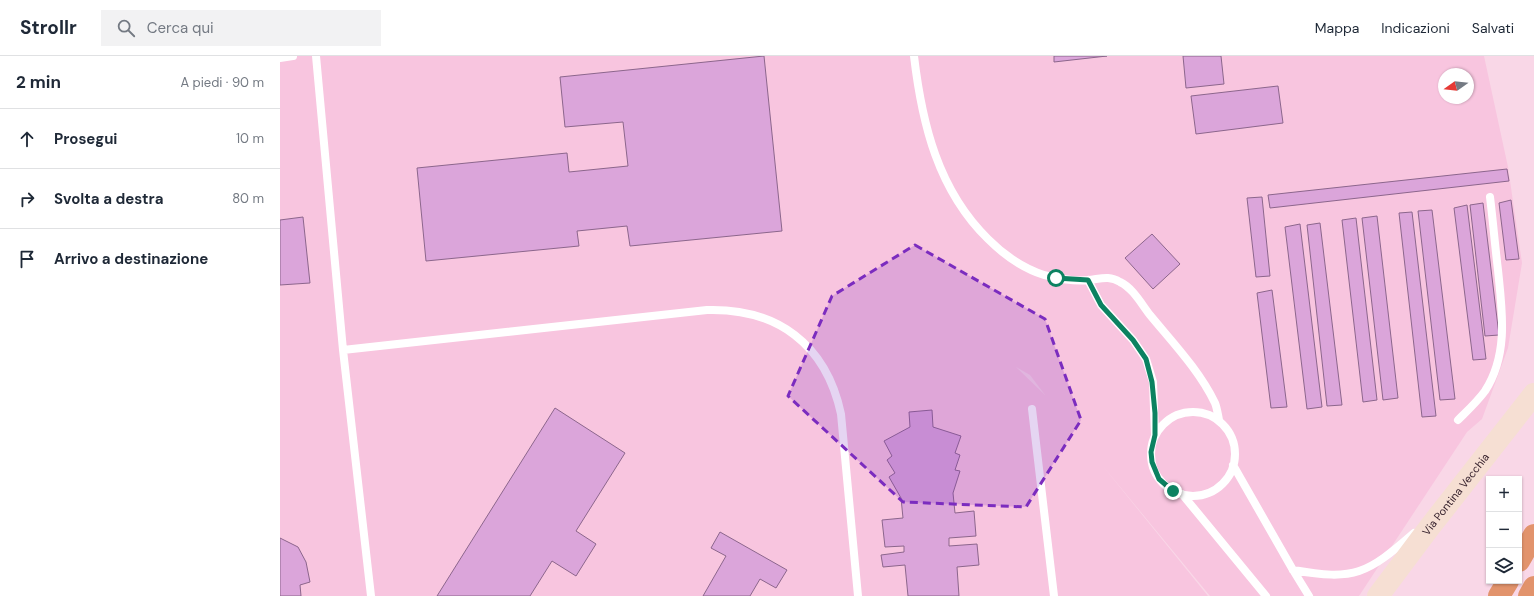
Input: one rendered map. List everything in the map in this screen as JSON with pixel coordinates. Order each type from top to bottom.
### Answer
[{"type":"highway","points":[[1522,556],[1534,535]]},
{"type":"highway","points":[[1499,596],[1506,584]]},
{"type":"highway","points":[[1529,596],[1534,586]]},
{"type":"street","name":"Via Pontina Vecchia","points":[[1378,596],[1534,394]]},
{"type":"lane","points":[[280,58],[293,56]]},
{"type":"lane","points":[[316,56],[343,350],[371,596]]},
{"type":"lane","points":[[914,56],[925,124],[934,154],[956,202],[972,223],[999,250],[1029,270],[1056,278],[1088,280],[1100,277],[1111,278],[1121,282],[1131,291],[1201,379],[1215,404],[1219,420]]},
{"type":"lane","points":[[1458,420],[1476,402],[1489,383],[1497,362],[1502,337],[1503,314],[1490,197]]},
{"type":"lane","points":[[1088,280],[1101,305],[1133,340],[1146,359],[1153,388],[1155,435],[1151,452],[1154,471],[1165,486],[1182,494],[1193,496],[1214,490],[1229,475],[1233,465],[1234,444],[1230,433],[1219,420],[1208,414],[1184,412],[1172,417],[1163,424],[1155,435]]},
{"type":"lane","points":[[343,350],[706,310],[726,309],[767,318],[802,341],[815,354],[828,374],[837,394],[841,414],[858,596]]},
{"type":"lane","points":[[1032,409],[1054,596]]},
{"type":"lane","points":[[1233,465],[1309,596]]},
{"type":"lane","points":[[1182,494],[1266,596]]},
{"type":"lane","points":[[1293,570],[1330,576],[1349,575],[1361,571],[1380,561],[1446,506]]},
{"type":"highlighted area","points":[[915,245],[1045,319],[1081,420],[1026,507],[903,502],[788,396],[832,296]]},
{"type":"shaded area","points":[[280,56],[1484,56],[1508,167],[1522,263],[1508,348],[1482,419],[1467,432],[1359,596],[1210,596],[1102,465],[1208,596],[280,596]],"holes":[[[1016,367],[1030,375],[1045,395]]]},
{"type":"building","points":[[764,56],[782,231],[630,246],[627,226],[577,231],[579,246],[426,261],[417,168],[567,153],[569,172],[628,166],[623,122],[565,127],[560,77]]},
{"type":"building","points":[[1054,56],[1107,56],[1054,62]]},
{"type":"building","points":[[1183,56],[1221,56],[1224,84],[1186,88]]},
{"type":"building","points":[[1278,86],[1283,123],[1196,134],[1191,96]]},
{"type":"building","points":[[1507,169],[1509,181],[1270,208],[1268,195]]},
{"type":"building","points":[[1262,197],[1270,276],[1256,277],[1247,198]]},
{"type":"building","points":[[1511,200],[1519,259],[1506,260],[1499,203]]},
{"type":"building","points":[[1483,203],[1499,335],[1485,336],[1470,205]]},
{"type":"building","points":[[1467,205],[1486,359],[1473,360],[1454,208]]},
{"type":"building","points":[[1432,210],[1455,399],[1440,400],[1418,211]]},
{"type":"building","points":[[1412,212],[1436,416],[1422,417],[1399,213]]},
{"type":"building","points":[[1377,216],[1398,398],[1383,400],[1362,218]]},
{"type":"building","points":[[303,217],[310,283],[280,285],[280,220]]},
{"type":"building","points":[[1356,218],[1377,400],[1363,402],[1342,220]]},
{"type":"building","points":[[1320,223],[1342,405],[1327,406],[1307,225]]},
{"type":"building","points":[[1300,224],[1322,407],[1307,409],[1285,227]]},
{"type":"building","points":[[1152,234],[1180,264],[1153,289],[1125,258]]},
{"type":"building","points":[[1272,290],[1287,407],[1271,408],[1257,293]]},
{"type":"building","points":[[555,408],[625,453],[576,531],[596,544],[576,576],[552,561],[530,596],[437,596]]},
{"type":"building","points":[[932,410],[933,427],[961,436],[955,453],[960,455],[955,470],[960,471],[953,493],[955,513],[974,511],[976,536],[949,538],[949,546],[977,544],[979,565],[957,567],[959,596],[908,596],[905,565],[883,567],[881,555],[904,552],[904,546],[885,547],[882,520],[903,518],[901,498],[889,477],[895,473],[887,460],[892,456],[884,441],[910,427],[909,412]]},
{"type":"building","points":[[720,532],[787,570],[776,588],[760,579],[750,596],[703,596],[726,556],[711,548]]},
{"type":"building","points":[[280,538],[298,547],[306,562],[310,582],[300,585],[301,596],[280,596]]},
{"type":"route","points":[[1056,278],[1088,280],[1101,305],[1143,352],[1150,370],[1154,395],[1155,435],[1152,443],[1152,462],[1154,471],[1159,479],[1165,486],[1173,491]]}]
